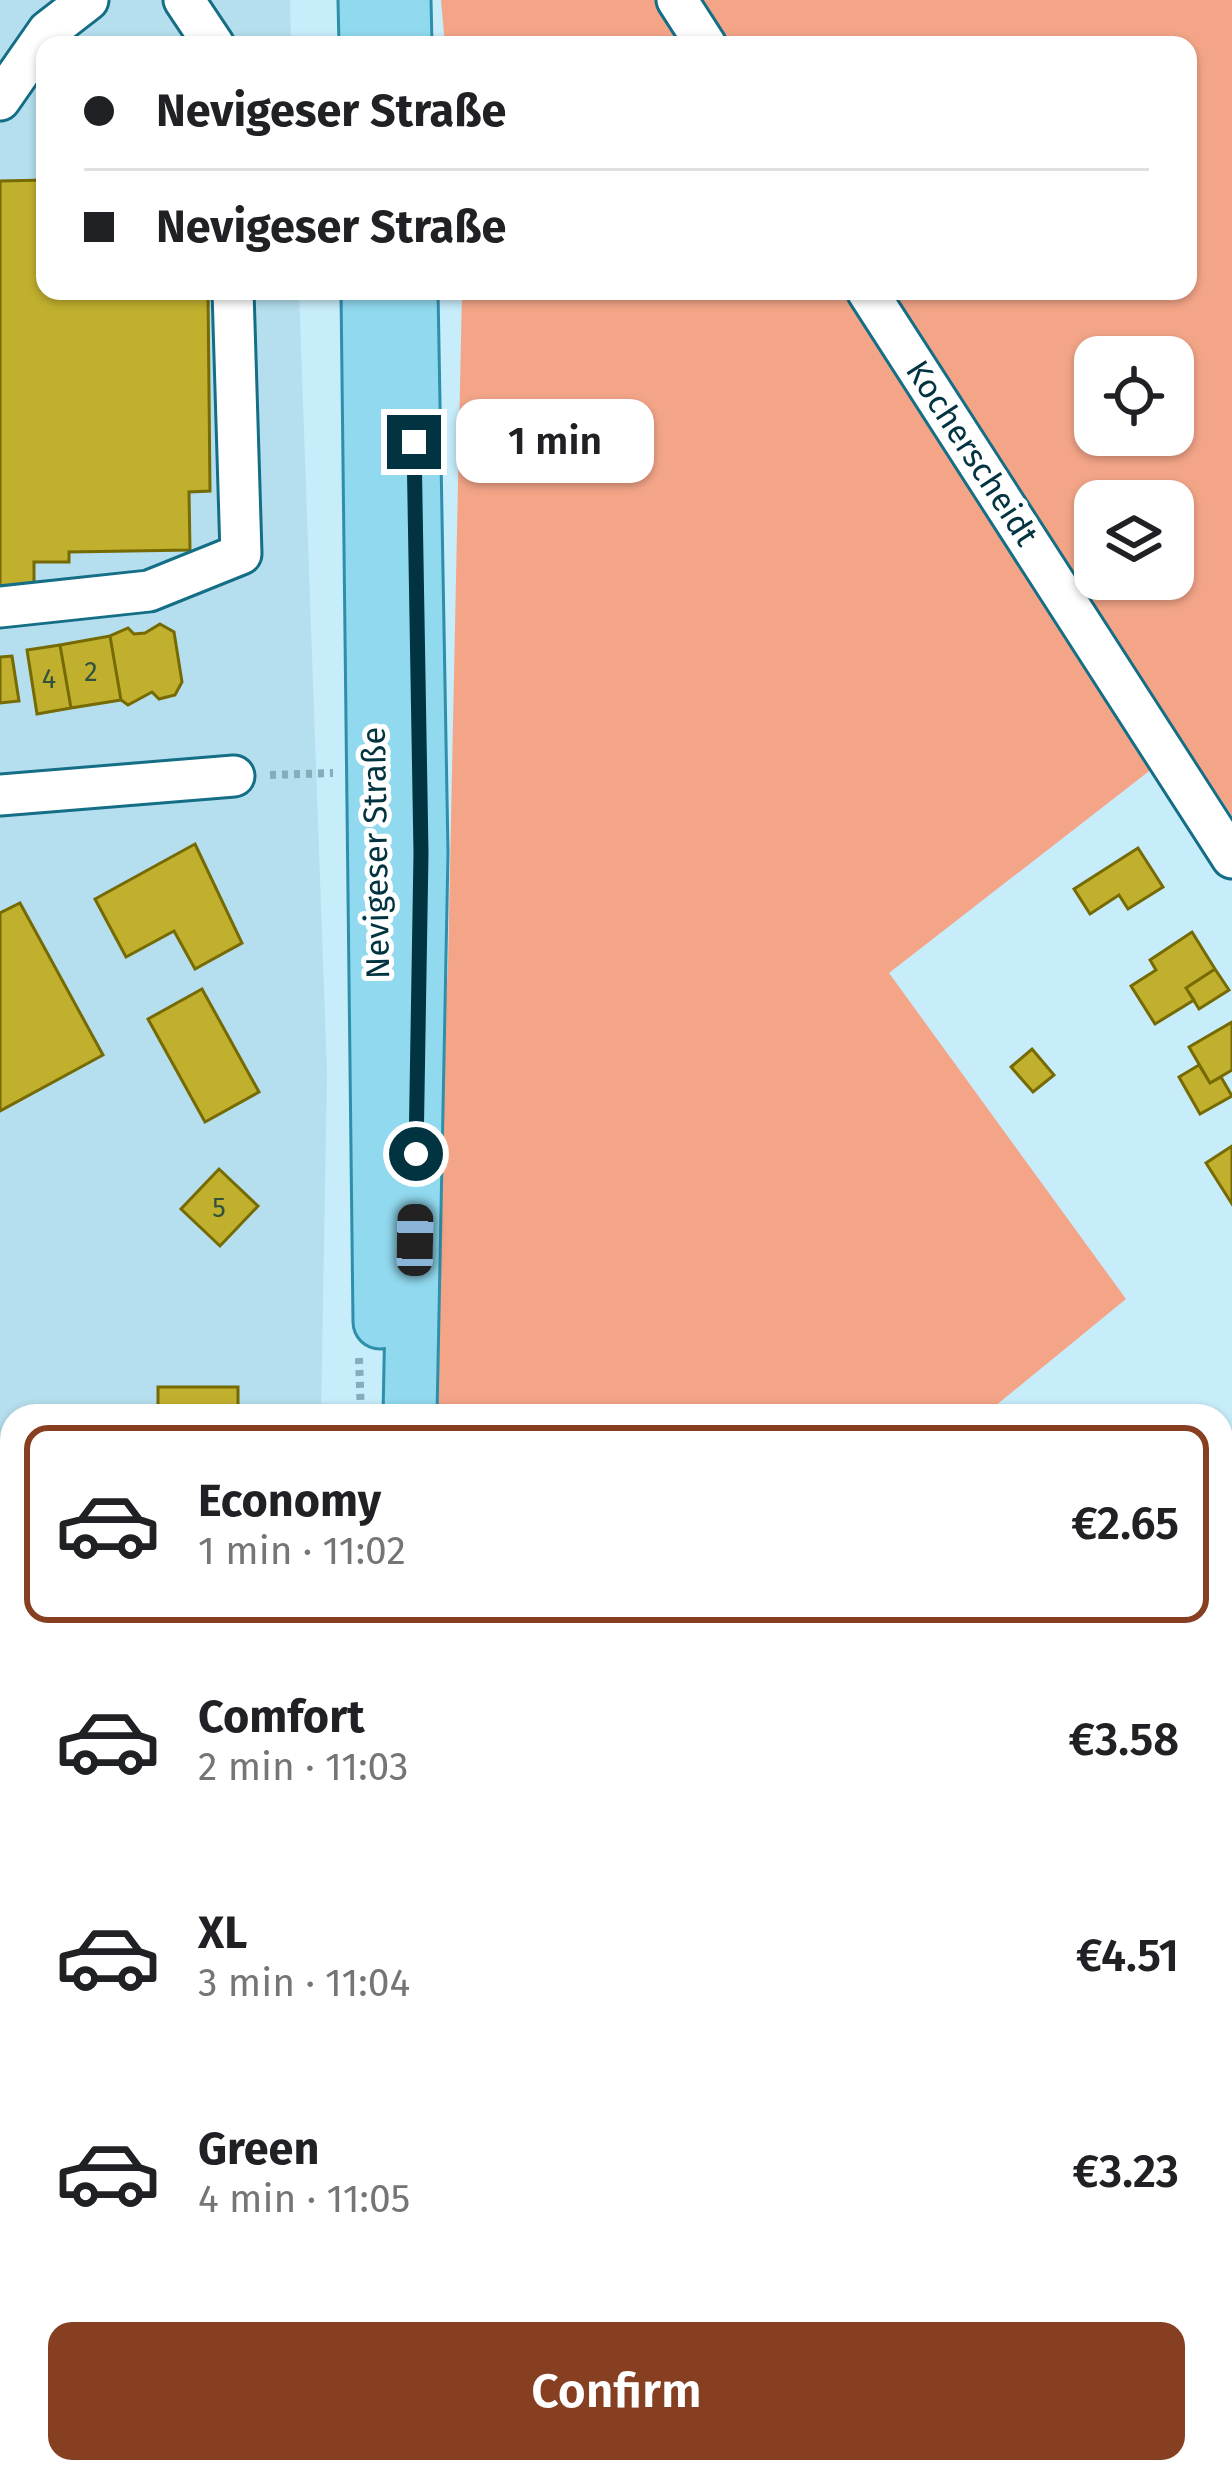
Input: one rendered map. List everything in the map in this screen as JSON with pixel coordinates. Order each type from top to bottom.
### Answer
[{"type":"main road","points":[[365,0],[366,36]]},
{"type":"main road","points":[[404,0],[405,36]]},
{"type":"main road","name":"Nevigeser Straße","points":[[368,300],[382,1404]]},
{"type":"main road","name":"Nevigeser Straße","points":[[410,1404],[421,853],[411,300]]},
{"type":"street","points":[[45,36],[88,0]]},
{"type":"street","points":[[184,0],[208,36]]},
{"type":"street","points":[[677,0],[700,36]]},
{"type":"street","points":[[0,100],[36,48]]},
{"type":"street","points":[[0,607],[149,591],[241,554],[233,300]]},
{"type":"street","name":"Kocherscheidt","points":[[873,300],[1232,858]]},
{"type":"street","points":[[0,795],[234,776]]},
{"type":"path","points":[[234,776],[334,773]]},
{"type":"shaded area","points":[[0,0],[290,0],[291,36],[36,36],[36,300],[299,300],[327,1074],[321,1404],[0,1404]]},
{"type":"shaded area","points":[[441,0],[1232,0],[1232,816],[1184,744],[889,973],[1126,1299],[998,1404],[424,1404],[448,965],[462,300],[1197,300],[1197,36],[444,36]]},
{"type":"building","points":[[36,180],[36,300],[208,300],[210,491],[189,492],[190,550],[69,552],[69,562],[34,562],[34,589],[0,590],[0,181]]},
{"type":"building","points":[[160,624],[174,632],[182,682],[175,695],[159,699],[152,692],[128,705],[121,700],[110,636],[128,628],[134,634],[145,633]]},
{"type":"building","points":[[110,636],[121,700],[71,708],[60,645]]},
{"type":"building","points":[[60,645],[71,708],[37,714],[27,650]]},
{"type":"building","points":[[12,656],[19,701],[0,703],[0,657]]},
{"type":"building","points":[[195,844],[242,943],[195,969],[174,931],[126,957],[95,899]]},
{"type":"building","points":[[1138,848],[1163,887],[1128,909],[1119,895],[1090,914],[1074,889]]},
{"type":"building","points":[[20,903],[103,1055],[0,1111],[0,913]]},
{"type":"building","points":[[1192,932],[1215,969],[1186,988],[1194,1000],[1155,1024],[1131,986],[1156,970],[1150,960]]},
{"type":"building","points":[[1215,969],[1229,990],[1199,1009],[1186,988]]},
{"type":"building","points":[[202,989],[259,1092],[205,1122],[148,1019]]},
{"type":"building","points":[[1232,1022],[1232,1070],[1210,1083],[1189,1047]]},
{"type":"building","points":[[1032,1049],[1054,1075],[1033,1092],[1011,1067]]},
{"type":"building","points":[[1199,1065],[1210,1083],[1221,1077],[1232,1096],[1200,1114],[1179,1077]]},
{"type":"building","points":[[1232,1146],[1232,1204],[1206,1163]]},
{"type":"building","points":[[219,1169],[258,1206],[220,1246],[181,1209]]},
{"type":"building","points":[[158,1387],[238,1387],[238,1404],[158,1404]]},
{"type":"route","points":[[414,442],[421,853],[416,1154]]}]
